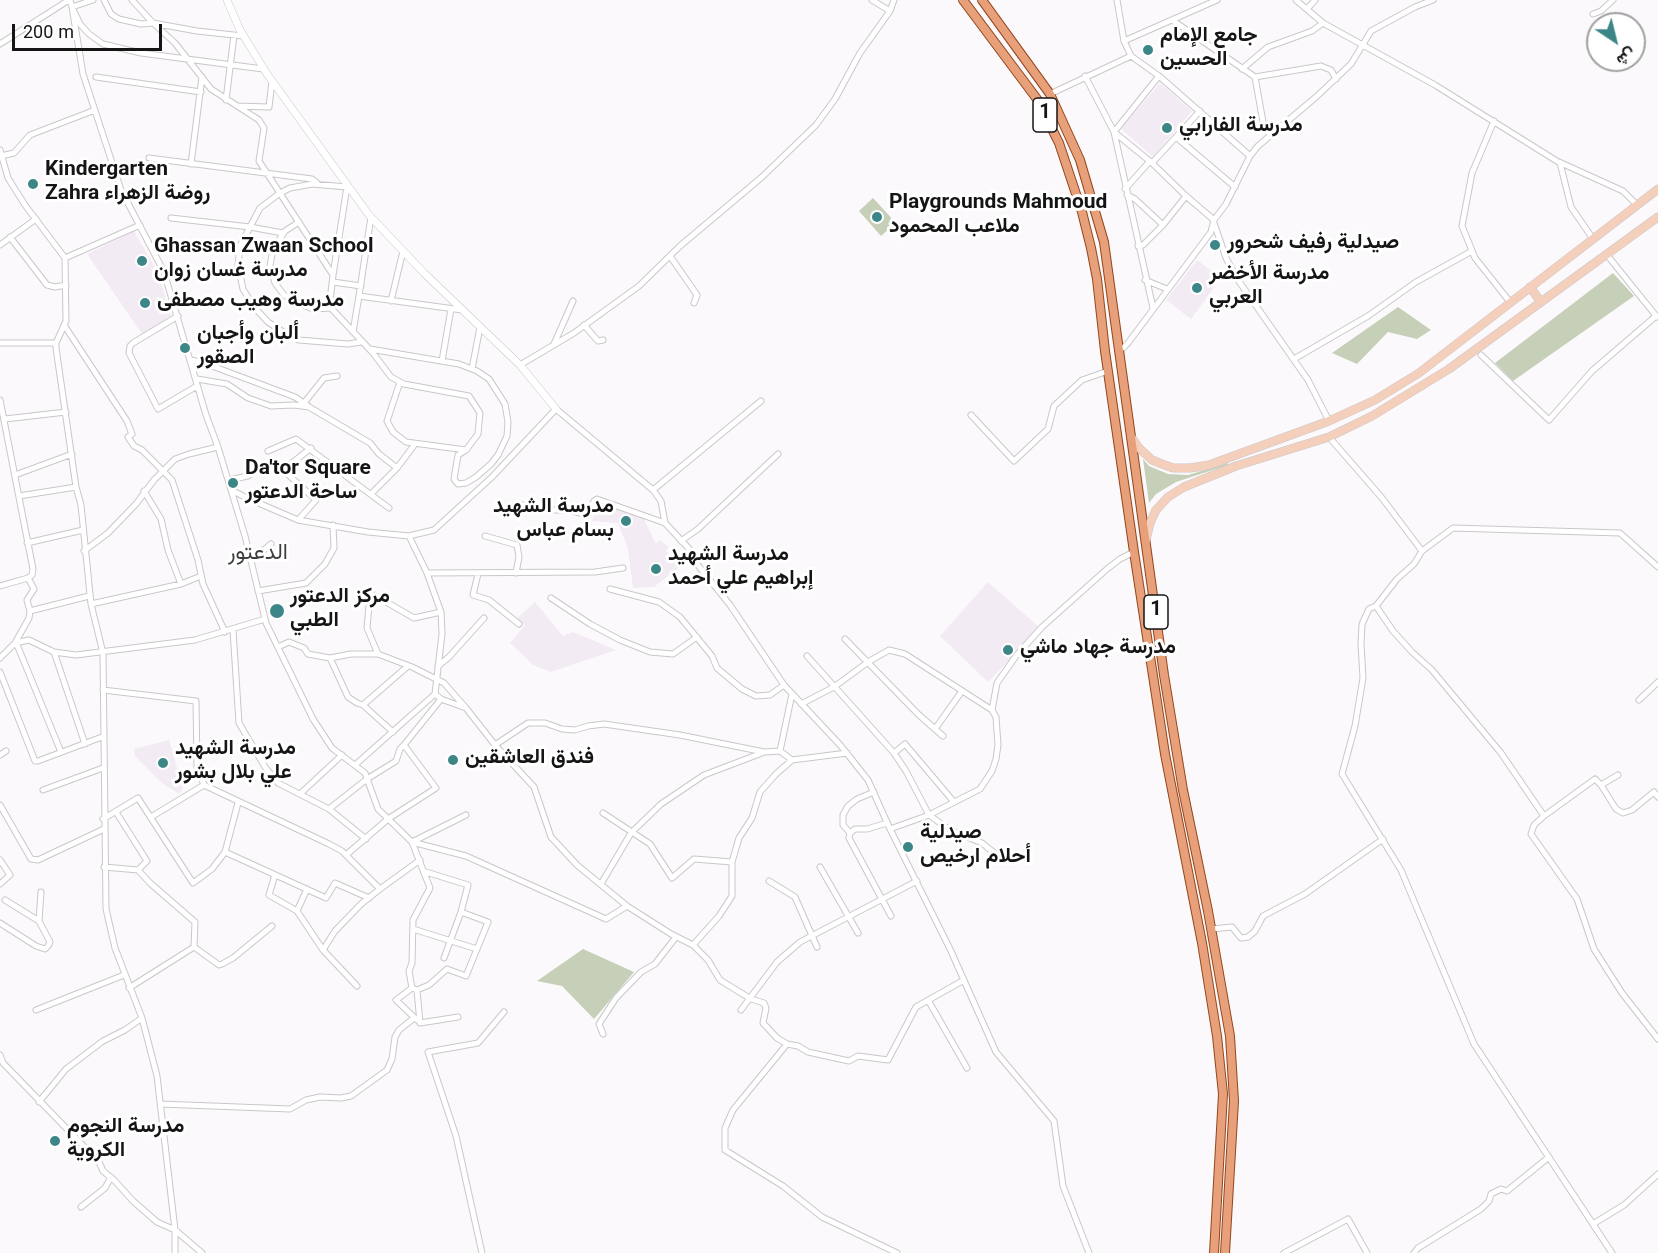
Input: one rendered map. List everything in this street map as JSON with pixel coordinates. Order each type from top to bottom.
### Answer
[{"type":"main road","name":"1","points":[[982,0],[1050,94],[1080,160],[1104,242],[1164,675],[1183,790],[1212,929],[1230,1036],[1234,1101],[1225,1253]]},
{"type":"main road","name":"1","points":[[966,1],[1037,99],[1059,143],[1082,212],[1097,279],[1108,371],[1165,754],[1209,981],[1223,1094],[1214,1253]]},
{"type":"main road","points":[[1132,438],[1152,460],[1173,468],[1209,465],[1329,421],[1376,400],[1419,373],[1658,189]]},
{"type":"main road","points":[[1145,544],[1153,517],[1168,497],[1184,487],[1236,466],[1329,437],[1372,416],[1426,383],[1656,221]]},
{"type":"main road","points":[[1097,279],[1109,275]]},
{"type":"main road","points":[[1530,287],[1541,302]]},
{"type":"main road","points":[[1232,458],[1236,466]]},
{"type":"main road","points":[[1153,676],[1164,675]]},
{"type":"main road","points":[[1195,913],[1208,911]]},
{"type":"main road","points":[[1213,1015],[1226,1014]]},
{"type":"street","points":[[0,44],[69,0],[80,24],[103,44],[141,53],[263,69]]},
{"type":"street","points":[[72,7],[93,0]]},
{"type":"street","points":[[104,0],[111,14],[119,19],[141,24],[153,23],[243,36]]},
{"type":"street","points":[[132,0],[175,43],[211,89],[259,120],[264,128],[259,160],[333,278],[361,286]]},
{"type":"street","points":[[227,0],[243,36],[263,69],[370,216],[353,332]]},
{"type":"street","points":[[872,0],[890,11]]},
{"type":"street","points":[[520,365],[584,325],[639,286],[670,256],[762,177],[816,125],[836,99],[860,53],[890,11],[894,0]]},
{"type":"street","points":[[1117,0],[1124,41],[1131,56],[1159,76],[1251,156]]},
{"type":"street","points":[[1124,41],[1172,20],[1203,3],[1217,0]]},
{"type":"street","points":[[1296,0],[1323,23],[1436,85],[1558,161],[1623,191],[1637,205]]},
{"type":"street","points":[[1308,9],[1315,0]]},
{"type":"street","points":[[1415,7],[1424,0]]},
{"type":"street","points":[[1120,348],[1124,348],[1128,343],[1211,232],[1214,222],[1251,156],[1270,135],[1351,64],[1371,31],[1433,0]]},
{"type":"street","points":[[1598,12],[1613,0]]},
{"type":"street","points":[[72,7],[83,74],[122,190],[164,272],[229,480],[265,619],[313,719],[332,748],[365,773],[378,809],[412,842],[426,873],[430,888],[413,920],[412,963],[409,971],[420,1023]]},
{"type":"street","points":[[1172,20],[1255,77],[1321,66],[1331,70],[1336,79]]},
{"type":"street","points":[[1242,69],[1268,47],[1312,31],[1323,23]]},
{"type":"street","points":[[226,99],[234,35]]},
{"type":"street","points":[[1050,94],[1131,56]]},
{"type":"street","points":[[1085,76],[1114,132],[1153,308]]},
{"type":"street","points":[[1114,132],[1159,76]]},
{"type":"street","points":[[96,77],[201,92]]},
{"type":"street","points":[[191,164],[202,77]]},
{"type":"street","points":[[1255,77],[1263,122],[1270,135]]},
{"type":"street","points":[[235,106],[270,107],[272,81]]},
{"type":"street","points":[[1,156],[14,153],[30,135],[95,110]]},
{"type":"street","points":[[1126,192],[1200,111]]},
{"type":"street","points":[[1494,121],[1472,172],[1462,226],[1475,258],[1510,302]]},
{"type":"street","points":[[1114,132],[1151,162],[1214,222],[1226,258],[1238,280],[1308,380],[1329,421]]},
{"type":"street","points":[[1176,137],[1235,187]]},
{"type":"street","points":[[0,150],[8,178],[25,205],[65,258],[66,321],[56,343],[76,487],[81,505],[90,604],[103,653],[102,737],[106,909],[115,948],[142,1018],[157,1076],[175,1230],[175,1253]]},
{"type":"street","points":[[149,158],[312,179],[319,184]]},
{"type":"street","points":[[1558,161],[1571,207],[1593,239]]},
{"type":"street","points":[[361,342],[348,344],[299,340],[268,322],[243,289],[238,265],[240,246],[260,208],[280,193],[290,188],[319,184],[347,187],[403,251],[520,365],[556,409],[652,490],[661,501],[665,523],[693,553],[697,564],[730,605],[784,685],[847,753],[868,780],[996,1052],[1054,1121],[1063,1186],[1089,1253]]},
{"type":"street","points":[[347,187],[333,278],[331,308],[391,377],[400,382],[469,396],[480,413],[478,434],[466,450],[458,455],[454,478],[458,484],[466,483],[476,477],[491,464],[507,436],[508,422],[505,404],[489,379],[459,364],[369,349]]},
{"type":"street","points":[[1126,192],[1163,225]]},
{"type":"street","points":[[1138,246],[1143,245],[1163,225],[1186,196]]},
{"type":"street","points":[[171,218],[283,233]]},
{"type":"street","points":[[0,245],[36,219]]},
{"type":"street","points":[[299,222],[283,233],[273,249],[270,266],[275,283],[284,295],[298,303],[313,309],[331,308]]},
{"type":"street","points":[[65,258],[140,225]]},
{"type":"street","points":[[10,237],[47,285],[55,287],[66,285]]},
{"type":"street","points":[[391,301],[403,251]]},
{"type":"street","points":[[1294,359],[1368,316],[1416,282],[1472,251]]},
{"type":"street","points":[[1481,355],[1549,420],[1592,371],[1657,317],[1607,255]]},
{"type":"street","points":[[670,256],[697,295],[694,303]]},
{"type":"street","points":[[1145,280],[1167,289]]},
{"type":"street","points":[[359,297],[463,310]]},
{"type":"street","points":[[553,345],[573,301]]},
{"type":"street","points":[[442,361],[451,309]]},
{"type":"street","points":[[178,316],[130,346],[129,352],[158,409],[197,383],[227,384],[248,398],[271,406],[306,405]]},
{"type":"street","points":[[584,325],[598,340],[603,340]]},
{"type":"street","points":[[64,326],[127,421],[132,434],[128,436],[134,446],[172,480],[198,560],[202,584],[225,632]]},
{"type":"street","points":[[472,369],[480,327]]},
{"type":"street","points":[[0,343],[56,343]]},
{"type":"street","points":[[191,360],[295,397],[370,443],[379,454],[397,468]]},
{"type":"street","points":[[971,415],[1014,461],[1048,429],[1054,406],[1082,380],[1108,371]]},
{"type":"street","points":[[306,405],[324,378],[337,376]]},
{"type":"street","points":[[400,382],[387,421],[393,432],[406,442],[466,450]]},
{"type":"street","points":[[0,400],[33,569],[32,575],[28,578],[2,584]]},
{"type":"street","points":[[652,490],[761,401]]},
{"type":"street","points":[[231,490],[298,520],[368,532],[409,536],[434,530],[492,477],[556,409]]},
{"type":"street","points":[[3,421],[66,412]]},
{"type":"street","points":[[1329,437],[1382,498],[1422,551]]},
{"type":"street","points":[[268,451],[296,439],[389,508]]},
{"type":"street","points":[[371,494],[397,468],[415,444]]},
{"type":"street","points":[[84,551],[108,533],[175,459],[218,447]]},
{"type":"street","points":[[282,470],[310,448]]},
{"type":"street","points":[[15,476],[72,454]]},
{"type":"street","points":[[681,542],[778,454]]},
{"type":"street","points":[[229,480],[248,476],[256,469],[282,470],[316,500],[298,520]]},
{"type":"street","points":[[19,496],[76,487]]},
{"type":"street","points":[[144,491],[161,519],[168,550],[181,584]]},
{"type":"street","points":[[517,506],[523,505],[540,510],[568,510],[588,515],[597,499],[665,523]]},
{"type":"street","points":[[258,591],[306,583],[325,564],[334,548],[333,525]]},
{"type":"street","points":[[1612,1253],[1474,1044],[1401,870],[1342,774],[1355,726],[1363,678],[1362,624],[1370,609],[1376,606],[1397,579],[1414,564],[1422,551],[1453,528],[1620,533],[1658,567]]},
{"type":"street","points":[[27,543],[83,530]]},
{"type":"street","points":[[355,765],[435,694],[442,634],[441,612],[427,573],[409,536]]},
{"type":"street","points":[[485,536],[518,545],[519,557],[516,573]]},
{"type":"street","points":[[249,553],[264,550],[271,544]]},
{"type":"street","points":[[992,710],[997,683],[1042,627],[1107,569],[1134,552]]},
{"type":"street","points":[[427,573],[595,572],[623,568]]},
{"type":"street","points":[[478,574],[473,595],[489,600],[519,624]]},
{"type":"street","points":[[90,604],[181,584],[201,576]]},
{"type":"street","points":[[0,658],[15,643],[29,618],[27,600],[34,589],[28,578]]},
{"type":"street","points":[[610,589],[658,602],[680,617],[712,656],[717,668],[742,689],[756,696],[770,695],[784,685]]},
{"type":"street","points":[[378,654],[367,628],[369,606],[374,595],[414,618],[441,612]]},
{"type":"street","points":[[30,611],[89,596]]},
{"type":"street","points":[[551,598],[620,640],[650,652],[673,654],[698,637]]},
{"type":"street","points":[[1376,606],[1393,631],[1432,670],[1501,753],[1544,816]]},
{"type":"street","points":[[438,666],[484,618]]},
{"type":"street","points":[[15,643],[29,640],[54,652],[76,655],[103,653],[195,640],[265,619]]},
{"type":"street","points":[[233,630],[239,723],[265,767],[278,783],[329,809],[366,839]]},
{"type":"street","points":[[845,639],[943,736]]},
{"type":"street","points":[[278,647],[289,642],[304,648],[308,654],[330,658],[351,654],[378,654],[444,683],[495,745],[534,787],[551,837],[577,865],[627,906],[693,945],[708,960],[720,980],[752,999],[764,1003],[766,1008],[763,1023],[777,1038],[787,1044],[798,1046],[808,1052],[849,1060],[858,1056],[888,1060],[916,1007],[964,980]]},
{"type":"street","points":[[15,643],[62,752]]},
{"type":"street","points":[[801,704],[834,687],[889,650],[905,654],[992,710],[996,717],[998,745],[992,771],[980,789],[929,815],[889,826],[855,829],[849,833]]},
{"type":"street","points":[[54,652],[85,744]]},
{"type":"street","points":[[807,656],[894,753],[929,815],[950,830],[982,843],[1003,860]]},
{"type":"street","points":[[330,658],[348,697],[363,705],[393,732]]},
{"type":"street","points":[[363,705],[408,666]]},
{"type":"street","points":[[0,672],[32,758],[38,761],[102,737]]},
{"type":"street","points":[[1639,700],[1658,682]]},
{"type":"street","points":[[103,690],[196,701],[197,767],[204,785],[329,844],[346,855],[380,889]]},
{"type":"street","points":[[935,729],[962,691]]},
{"type":"street","points":[[435,694],[441,699],[466,708]]},
{"type":"street","points":[[780,751],[792,694]]},
{"type":"street","points":[[329,809],[367,779],[396,761],[400,749],[441,699]]},
{"type":"street","points":[[495,745],[528,723],[544,723],[562,729],[575,730],[604,724],[680,735],[764,752],[780,751],[792,760]]},
{"type":"street","points":[[894,753],[905,744],[954,802]]},
{"type":"street","points":[[346,855],[388,819],[436,788],[404,745]]},
{"type":"street","points":[[601,884],[631,833],[661,804],[704,775],[764,752]]},
{"type":"street","points":[[693,945],[719,916],[732,896],[732,862],[739,838],[752,818],[760,792],[792,760],[847,753]]},
{"type":"street","points":[[300,794],[342,755]]},
{"type":"street","points":[[43,790],[103,768]]},
{"type":"street","points":[[1601,785],[1618,775]]},
{"type":"street","points":[[1658,797],[1654,792],[1632,810],[1623,813],[1616,809],[1595,779],[1544,816],[1534,825],[1531,834],[1577,899],[1594,949],[1622,993],[1658,1039]]},
{"type":"street","points":[[151,818],[204,785]]},
{"type":"street","points":[[874,792],[857,799],[848,806],[843,815],[843,825],[891,916]]},
{"type":"street","points":[[103,819],[138,798],[193,883],[212,869],[225,852],[238,803]]},
{"type":"street","points":[[0,805],[31,858],[38,860],[104,829]]},
{"type":"street","points":[[116,812],[147,861],[138,870]]},
{"type":"street","points":[[603,813],[650,844],[672,878],[694,859],[732,862]]},
{"type":"street","points":[[412,842],[466,815]]},
{"type":"street","points":[[1212,929],[1232,927],[1241,938],[1248,937],[1255,931],[1263,916],[1305,894],[1383,839]]},
{"type":"street","points":[[412,842],[466,856],[606,919],[627,906]]},
{"type":"street","points":[[225,852],[326,898],[335,883],[369,898]]},
{"type":"street","points":[[0,860],[10,874],[0,884]]},
{"type":"street","points":[[323,950],[335,931],[369,898],[420,860]]},
{"type":"street","points":[[104,867],[138,870],[195,922],[194,947]]},
{"type":"street","points":[[820,867],[858,933]]},
{"type":"street","points":[[426,873],[468,885],[444,958]]},
{"type":"street","points":[[275,875],[269,895],[297,911],[323,950],[357,986]]},
{"type":"street","points":[[769,881],[795,897],[817,947]]},
{"type":"street","points":[[741,1010],[752,999],[777,962],[800,942],[850,918],[917,881]]},
{"type":"street","points":[[297,911],[307,889]]},
{"type":"street","points":[[39,921],[41,892]]},
{"type":"street","points":[[0,923],[45,949],[50,942],[39,921],[5,900]]},
{"type":"street","points":[[459,1017],[420,1023],[396,1000],[414,989],[429,985],[447,969],[466,976],[488,922],[461,912]]},
{"type":"street","points":[[194,947],[219,965],[233,958],[272,926]]},
{"type":"street","points":[[413,929],[477,949]]},
{"type":"street","points":[[603,1034],[599,1024],[616,998],[641,972],[655,964],[676,937]]},
{"type":"street","points":[[129,988],[194,947]]},
{"type":"street","points":[[36,1010],[124,975]]},
{"type":"street","points":[[928,999],[967,1068]]},
{"type":"street","points":[[482,1253],[456,1136],[428,1052],[478,1044],[504,1012]]},
{"type":"street","points":[[39,1102],[66,1069],[103,1041],[142,1018]]},
{"type":"street","points":[[160,1104],[290,1109],[306,1100],[320,1097],[351,1096],[387,1070],[392,1059],[395,1037],[399,1030],[414,1018]]},
{"type":"street","points":[[787,1044],[733,1110],[725,1128],[724,1150],[783,1186],[822,1217],[897,1253]]},
{"type":"street","points":[[0,1056],[3,1063],[99,1162],[103,1171],[133,1201],[157,1222],[175,1230],[202,1253]]},
{"type":"street","points":[[1414,1253],[1418,1248],[1481,1209],[1489,1201],[1491,1194],[1501,1189],[1507,1191],[1549,1157]]},
{"type":"street","points":[[1593,1224],[1624,1205],[1658,1174]]},
{"type":"street","points":[[81,1207],[105,1188],[111,1177]]},
{"type":"street","points":[[1284,1253],[1348,1219],[1367,1253]]},
{"type":"shaded area","points":[[1160,83],[1192,111],[1153,157],[1121,129]]},
{"type":"shaded area","points":[[134,231],[158,273],[171,316],[142,334],[87,254]]},
{"type":"shaded area","points":[[1197,260],[1221,278],[1191,319],[1166,300]]},
{"type":"shaded area","points":[[597,501],[643,517],[656,544],[660,540],[669,547],[666,551],[681,566],[654,587],[633,588],[628,549],[618,523],[592,521]]},
{"type":"shaded area","points":[[988,582],[1040,628],[988,682],[940,636]]},
{"type":"shaded area","points":[[535,602],[563,636],[573,632],[616,650],[551,672],[533,665],[510,643],[525,625],[517,618]]},
{"type":"shaded area","points":[[169,740],[183,789],[179,794],[162,783],[135,756],[134,749]]},
{"type":"green space","name":"Playgrounds Mahmoud ملاعب المحمود","points":[[873,198],[896,223],[881,236],[859,211]]},
{"type":"green space","points":[[1613,273],[1634,296],[1513,381],[1495,363]]},
{"type":"green space","points":[[1398,307],[1431,330],[1417,339],[1388,332],[1357,364],[1332,353]]},
{"type":"green space","points":[[1143,459],[1149,466],[1168,474],[1188,475],[1228,463],[1228,465],[1176,482],[1156,494],[1149,503]]},
{"type":"green space","points":[[583,949],[634,972],[594,1019],[562,986],[537,981]]},
{"type":"place","name":"جامع الإمام الحسين","points":[[1148,50]]},
{"type":"place","name":"مدرسة الفارابي","points":[[1167,128]]},
{"type":"place","name":"Kindergarten Zahra روضة الزهراء","points":[[33,184]]},
{"type":"place","name":"Playgrounds Mahmoud ملاعب المحمود","points":[[877,217]]},
{"type":"place","name":"صيدلية رفيف شحرور","points":[[1215,245]]},
{"type":"place","name":"Ghassan Zwaan School مدرسة غسان زوان","points":[[142,261]]},
{"type":"place","name":"مدرسة الأخضر العربي","points":[[1197,288]]},
{"type":"place","name":"مدرسة وهيب مصطفى","points":[[145,303]]},
{"type":"place","name":"ألبان وأجبان الصقور","points":[[185,348]]},
{"type":"place","name":"Da'tor Square ساحة الدعتور","points":[[233,483]]},
{"type":"place","name":"مدرسة الشهيد بسام عباس","points":[[626,521]]},
{"type":"place","name":"مدرسة الشهيد إبراهيم علي أحمد","points":[[656,569]]},
{"type":"place","name":"مركز الدعتور الطبي","points":[[277,611]]},
{"type":"place","name":"مدرسة جهاد ماشي","points":[[1008,650]]},
{"type":"place","name":"فندق العاشقين","points":[[453,760]]},
{"type":"place","name":"مدرسة الشهيد علي بلال بشور","points":[[163,763]]},
{"type":"place","name":"صيدلية أحلام ارخيص","points":[[908,847]]},
{"type":"place","name":"مدرسة النجوم الكروية","points":[[55,1141]]},
{"type":"district","name":"الدعتور","points":[[258,556]]}]
